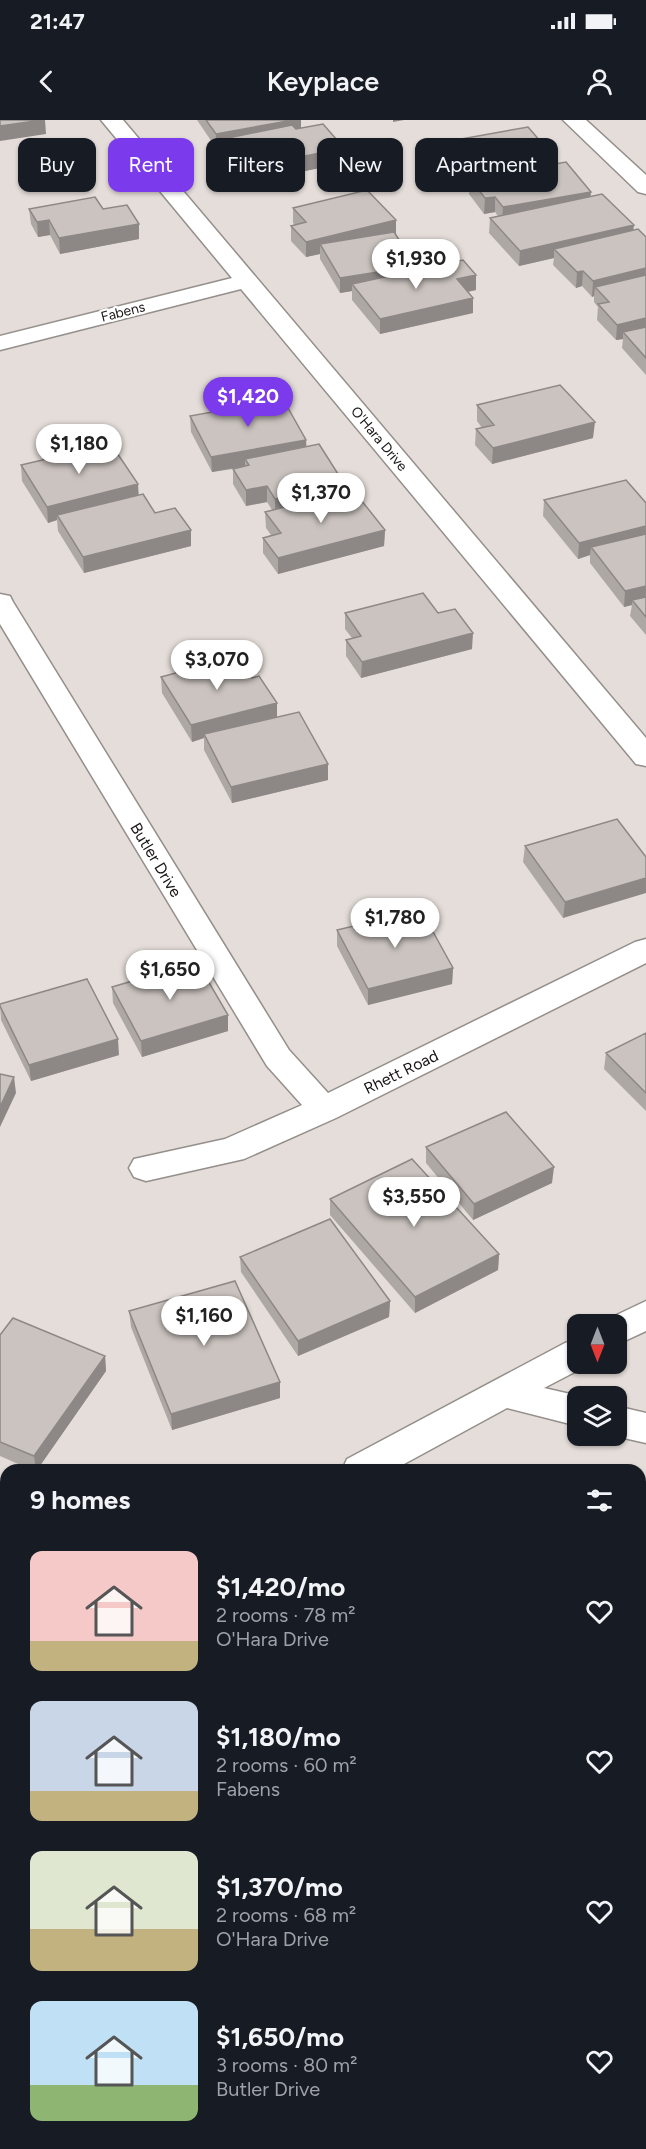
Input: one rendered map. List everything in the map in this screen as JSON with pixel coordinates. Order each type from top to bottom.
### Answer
[{"type":"street","name":"O'Hara Drive","points":[[112,120],[646,757]]},
{"type":"street","points":[[578,123],[607,120]]},
{"type":"street","points":[[578,123],[646,187]]},
{"type":"street","name":"Fabens","points":[[0,343],[246,281]]},
{"type":"street","name":"Butler Drive","points":[[0,602],[278,1058],[324,1109]]},
{"type":"street","name":"Rhett Road","points":[[146,1168],[232,1150],[324,1109],[646,950]]},
{"type":"street","points":[[627,1326],[646,1316]]},
{"type":"street","points":[[371,1464],[567,1359]]},
{"type":"street","points":[[504,1392],[567,1408]]},
{"type":"street","points":[[627,1424],[646,1428]]},
{"type":"building","points":[[0,120],[42,120],[0,126]]},
{"type":"building","points":[[206,120],[293,120],[216,134]]},
{"type":"building","points":[[323,124],[335,138],[317,138],[317,154],[305,156],[305,138],[228,138],[292,125],[296,129]]},
{"type":"building","points":[[528,127],[538,138],[467,138]]},
{"type":"building","points":[[566,162],[591,192],[503,207],[495,197],[485,198],[480,192],[558,192],[558,163]]},
{"type":"building","points":[[359,192],[369,192],[396,220],[306,242],[291,226],[306,222],[293,208]]},
{"type":"building","points":[[602,194],[634,225],[520,251],[490,218]]},
{"type":"building","points":[[95,197],[103,209],[127,205],[139,224],[59,238],[49,220],[37,222],[29,209]]},
{"type":"building","points":[[638,229],[646,237],[646,268],[593,281],[583,271],[577,272],[554,249]]},
{"type":"building","points":[[394,232],[416,266],[340,278],[320,244]]},
{"type":"building","points":[[463,260],[476,275],[457,279],[473,298],[380,319],[352,284]]},
{"type":"building","points":[[646,275],[646,318],[617,325],[598,304],[609,302],[595,287]]},
{"type":"building","points":[[646,327],[646,358],[623,332]]},
{"type":"building","points":[[560,385],[595,422],[493,448],[476,429],[494,425],[477,405]]},
{"type":"building","points":[[283,399],[306,440],[211,457],[190,416]]},
{"type":"building","points":[[111,444],[138,484],[47,507],[21,465]]},
{"type":"building","points":[[319,444],[345,485],[275,499],[267,486],[246,490],[233,469],[249,465],[245,459]]},
{"type":"building","points":[[626,480],[646,503],[646,526],[579,543],[544,500]]},
{"type":"building","points":[[353,490],[385,530],[278,558],[263,538],[281,533],[265,512]]},
{"type":"building","points":[[143,494],[155,513],[175,508],[191,530],[83,557],[57,515]]},
{"type":"building","points":[[646,534],[646,586],[625,591],[591,547]]},
{"type":"building","points":[[423,593],[438,613],[455,609],[473,633],[362,662],[346,640],[361,636],[345,613]]},
{"type":"building","points":[[646,597],[646,617],[632,600]]},
{"type":"building","points":[[238,656],[252,678],[259,676],[277,703],[191,725],[161,677]]},
{"type":"building","points":[[299,712],[328,764],[231,787],[204,734]]},
{"type":"building","points":[[617,819],[646,857],[646,878],[565,902],[525,846]]},
{"type":"building","points":[[421,910],[453,968],[368,989],[337,930]]},
{"type":"building","points":[[197,962],[228,1015],[141,1041],[112,987]]},
{"type":"building","points":[[87,979],[118,1039],[29,1065],[0,1004]]},
{"type":"building","points":[[646,1033],[646,1093],[606,1053]]},
{"type":"building","points":[[0,1074],[14,1077],[0,1107]]},
{"type":"building","points":[[506,1112],[554,1167],[474,1204],[426,1147]]},
{"type":"building","points":[[412,1159],[499,1254],[415,1297],[330,1199]]},
{"type":"building","points":[[330,1219],[390,1301],[298,1341],[240,1257]]},
{"type":"building","points":[[235,1281],[280,1382],[171,1414],[129,1311]]},
{"type":"building","points":[[13,1318],[105,1356],[34,1456],[0,1442],[0,1335]]}]
